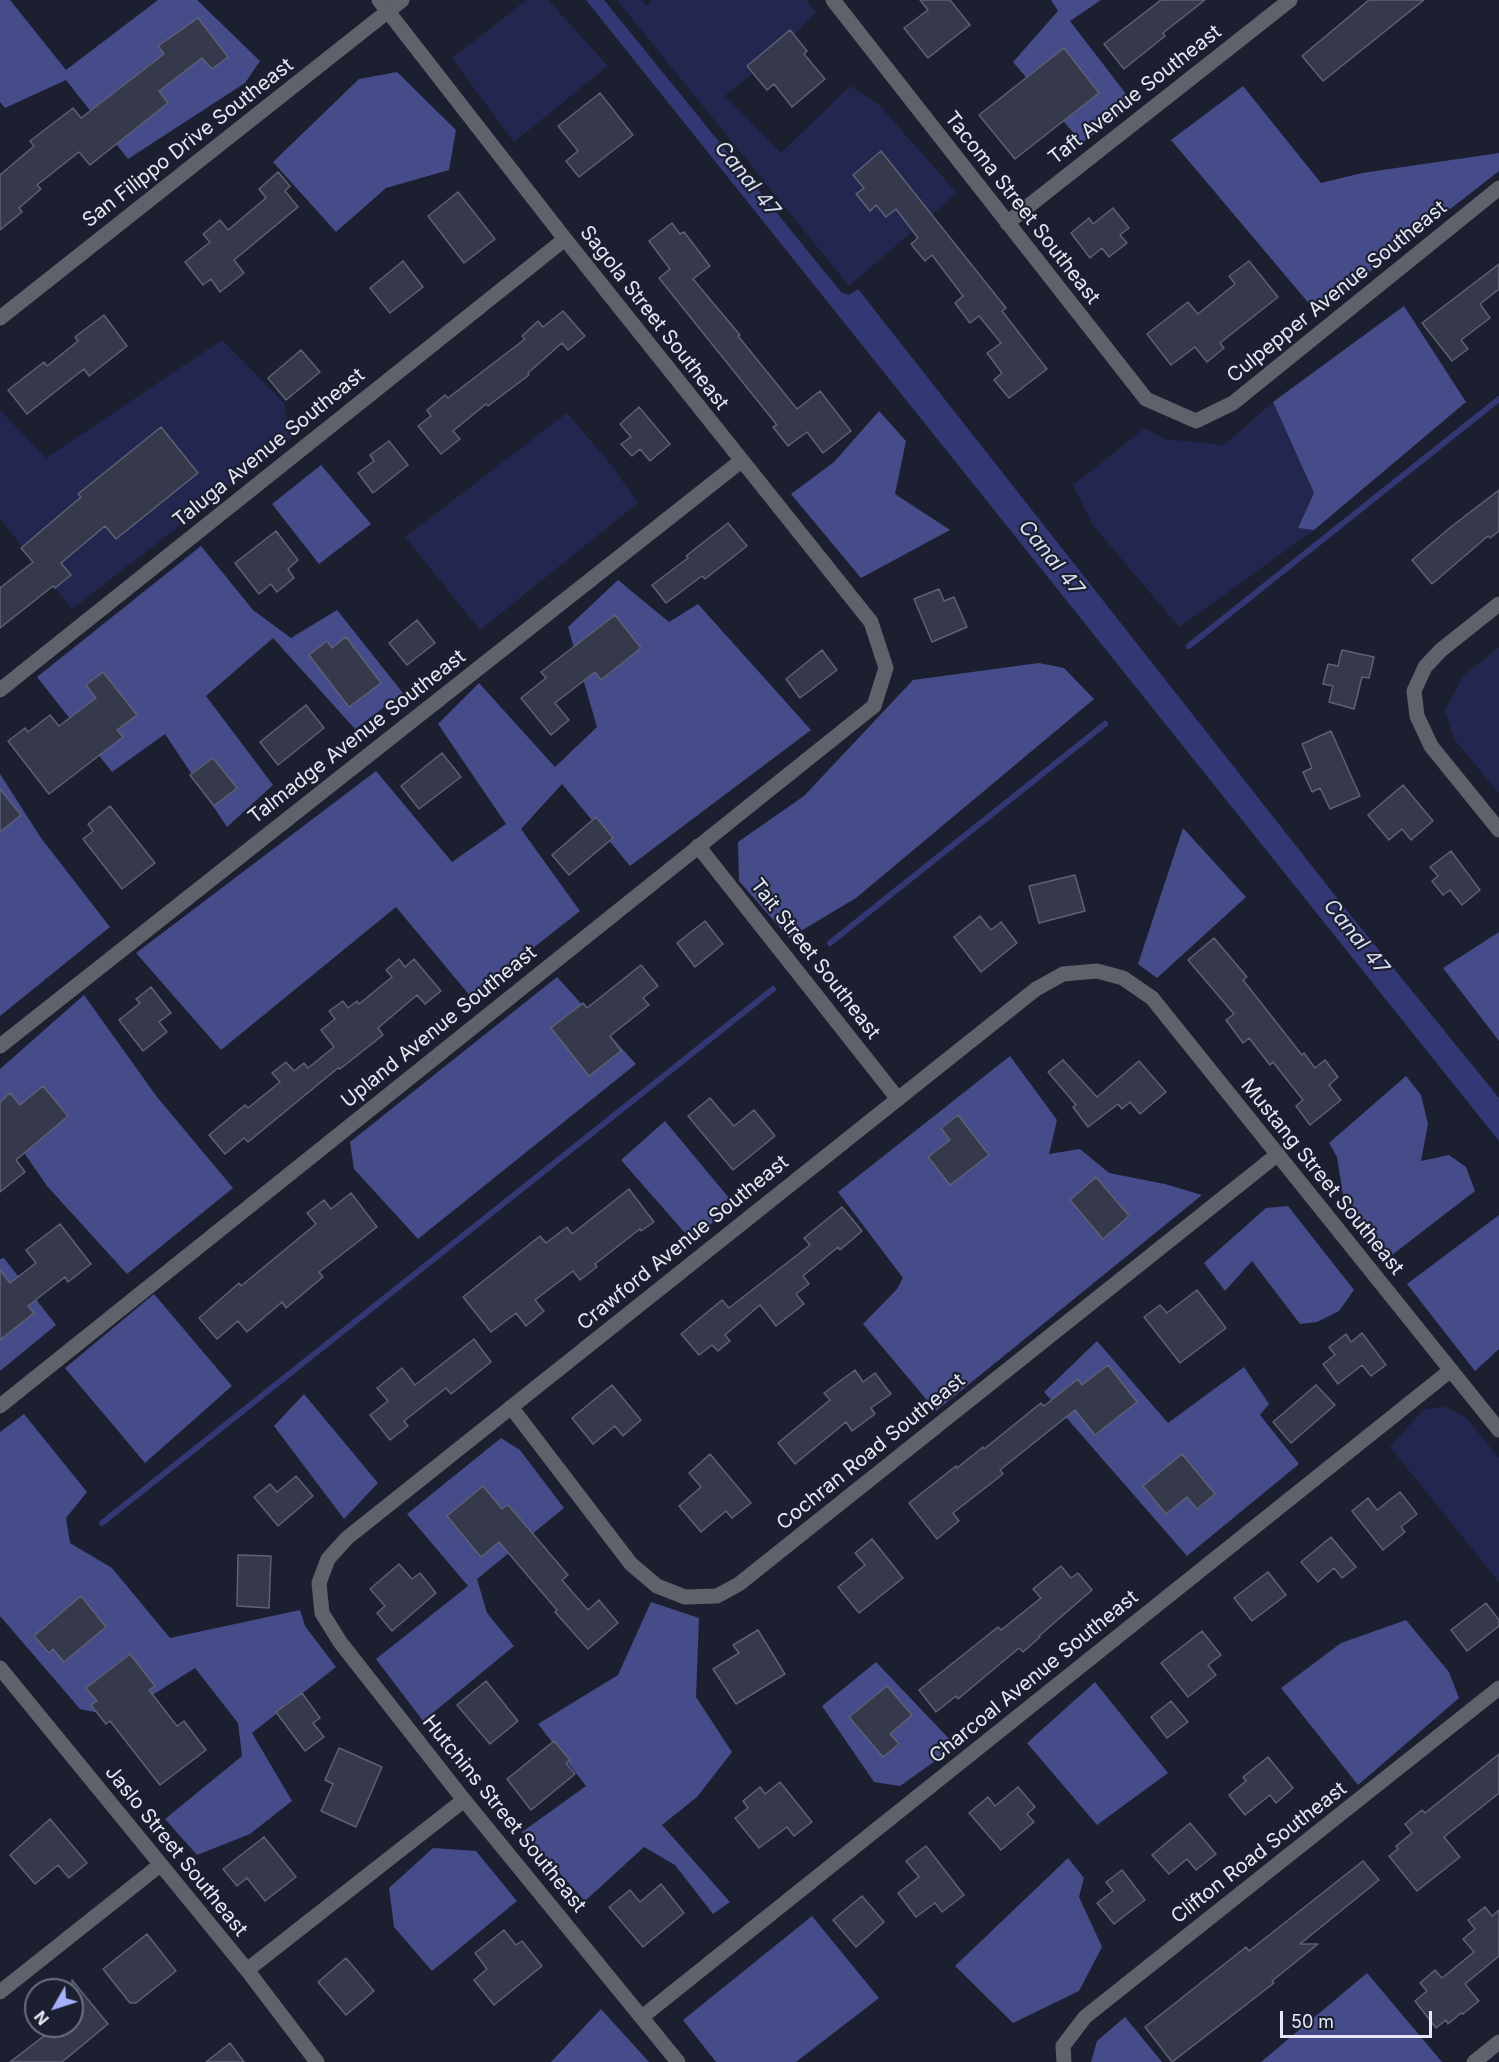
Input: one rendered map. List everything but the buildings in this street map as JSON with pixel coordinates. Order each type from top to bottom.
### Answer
[{"type":"street","name":"San Filippo Drive Southeast","points":[[0,318],[384,6],[402,0]]},
{"type":"street","name":"Taft Avenue Southeast","points":[[1007,223],[1290,0]]},
{"type":"street","name":"Tacoma Street Southeast","points":[[837,2],[1146,399],[1196,421]]},
{"type":"street","name":"Sagola Street Southeast","points":[[384,6],[565,239],[871,622],[886,668]]},
{"type":"street","name":"Culpepper Avenue Southeast","points":[[1196,421],[1233,403],[1499,188]]},
{"type":"street","name":"Taluga Avenue Southeast","points":[[0,690],[565,239]]},
{"type":"street","name":"Talmadge Avenue Southeast","points":[[0,1047],[741,461]]},
{"type":"street","points":[[1499,604],[1440,650],[1425,667],[1414,691],[1417,716],[1431,746],[1499,830]]},
{"type":"street","name":"Upland Avenue Southeast","points":[[0,1406],[874,706],[886,668]]},
{"type":"street","name":"Tait Street Southeast","points":[[698,846],[898,1099]]},
{"type":"street","name":"Crawford Avenue Southeast","points":[[319,1582],[328,1559],[347,1538],[1036,989],[1063,974],[1097,971]]},
{"type":"street","name":"Mustang Street Southeast","points":[[1097,971],[1123,978],[1152,998],[1499,1430]]},
{"type":"street","name":"Cochran Road Southeast","points":[[511,1407],[630,1564],[657,1586],[686,1597],[717,1596],[739,1584],[1278,1154]]},
{"type":"street","name":"Charcoal Avenue Southeast","points":[[642,2017],[1451,1370]]},
{"type":"street","name":"Hutchins Street Southeast","points":[[319,1582],[322,1613],[340,1642],[464,1800],[678,2062]]},
{"type":"street","name":"Jaslo Street Southeast","points":[[0,1668],[247,1970],[317,2062]]},
{"type":"street","name":"Clifton Road Southeast","points":[[1064,2062],[1063,2046],[1085,2017],[1499,1688]]},
{"type":"street","points":[[247,1970],[464,1800]]},
{"type":"street","points":[[0,1992],[160,1865]]},
{"type":"street","points":[[1474,2062],[1499,2042]]},
{"type":"shaded area","points":[[0,0],[10,0],[66,70],[158,0],[197,0],[260,61],[245,83],[128,159],[66,80],[5,108],[0,102]]},
{"type":"shaded area","points":[[527,0],[548,0],[608,66],[514,142],[452,58]]},
{"type":"shaded area","points":[[617,0],[641,0],[647,6],[652,0],[806,0],[816,12],[774,56],[725,96],[781,153],[850,86],[879,105],[957,193],[849,286]]},
{"type":"shaded area","points":[[1051,0],[1101,0],[1070,21],[1133,103],[1082,143],[1013,62],[1058,11]]},
{"type":"shaded area","points":[[397,72],[456,130],[449,170],[386,188],[336,232],[273,162],[359,79]]},
{"type":"shaded area","points":[[1243,86],[1321,183],[1362,173],[1499,153],[1499,171],[1317,313],[1171,140]]},
{"type":"shaded area","points":[[1404,306],[1466,402],[1314,530],[1298,528],[1314,493],[1273,402]]},
{"type":"shaded area","points":[[222,340],[284,403],[291,439],[72,609],[0,519],[0,410],[46,458]]},
{"type":"shaded area","points":[[1273,402],[1314,493],[1298,528],[1314,530],[1179,627],[1093,525],[1073,485],[1145,428],[1164,439],[1224,445]]},
{"type":"shaded area","points":[[879,411],[906,441],[895,494],[950,530],[861,578],[791,494],[834,462]]},
{"type":"shaded area","points":[[567,413],[612,466],[638,503],[480,630],[405,537]]},
{"type":"shaded area","points":[[321,465],[371,524],[319,564],[272,504]]},
{"type":"shaded area","points":[[201,546],[253,610],[291,638],[337,610],[403,693],[355,729],[273,638],[206,696],[273,785],[227,827],[165,734],[112,772],[37,677]]},
{"type":"shaded area","points":[[618,580],[669,622],[698,604],[811,730],[630,866],[562,784],[521,829],[580,911],[471,997],[396,907],[221,1050],[136,953],[376,771],[452,862],[506,824],[438,724],[479,683],[555,767],[597,727],[568,627]]},
{"type":"shaded area","points":[[1499,647],[1499,793],[1454,739],[1445,710],[1463,676]]},
{"type":"shaded area","points":[[1039,663],[1064,668],[1094,699],[856,898],[789,938],[739,881],[738,842],[804,796],[913,680]]},
{"type":"shaded area","points":[[0,774],[41,838],[110,927],[0,1016]]},
{"type":"shaded area","points":[[1183,828],[1246,897],[1157,978],[1138,964]]},
{"type":"shaded area","points":[[1499,932],[1499,1041],[1443,968]]},
{"type":"shaded area","points":[[557,977],[636,1064],[418,1239],[354,1169],[350,1142]]},
{"type":"shaded area","points":[[84,995],[157,1097],[233,1188],[127,1274],[47,1186],[0,1118],[0,1069]]},
{"type":"shaded area","points":[[1010,1056],[1057,1120],[1049,1154],[1080,1149],[1109,1173],[1165,1184],[1202,1195],[936,1411],[863,1324],[897,1289],[903,1278],[838,1192]]},
{"type":"shaded area","points":[[1406,1076],[1421,1095],[1428,1124],[1421,1161],[1449,1155],[1466,1167],[1475,1191],[1388,1258],[1345,1208],[1337,1157],[1329,1143]]},
{"type":"shaded area","points":[[665,1121],[734,1204],[692,1241],[621,1160]]},
{"type":"shaded area","points":[[1288,1206],[1354,1290],[1339,1311],[1317,1322],[1300,1324],[1252,1261],[1225,1291],[1204,1263],[1266,1208]]},
{"type":"shaded area","points":[[1499,1215],[1499,1349],[1475,1371],[1407,1284]]},
{"type":"shaded area","points":[[4,1258],[56,1325],[0,1371],[0,1259]]},
{"type":"shaded area","points":[[154,1294],[232,1386],[145,1463],[65,1368]]},
{"type":"shaded area","points":[[1097,1341],[1168,1423],[1244,1367],[1269,1404],[1260,1415],[1299,1464],[1187,1556],[1044,1392]]},
{"type":"shaded area","points":[[304,1394],[378,1483],[344,1519],[274,1426]]},
{"type":"shaded area","points":[[1447,1407],[1466,1418],[1499,1458],[1499,1582],[1390,1447],[1424,1409]]},
{"type":"shaded area","points":[[24,1414],[87,1492],[66,1518],[70,1543],[112,1568],[170,1638],[300,1610],[305,1626],[336,1667],[252,1733],[292,1801],[250,1834],[197,1855],[165,1819],[242,1756],[238,1723],[195,1668],[118,1717],[80,1709],[0,1616],[0,1432]]},
{"type":"shaded area","points":[[501,1438],[520,1450],[564,1508],[477,1579],[487,1613],[514,1646],[423,1721],[376,1659],[468,1586],[407,1514]]},
{"type":"shaded area","points":[[651,1602],[699,1618],[696,1697],[732,1752],[697,1797],[662,1825],[730,1902],[713,1914],[675,1865],[644,1847],[585,1901],[522,1832],[586,1786],[538,1724],[618,1675]]},
{"type":"shaded area","points":[[1406,1620],[1449,1672],[1459,1698],[1358,1785],[1281,1688],[1341,1643]]},
{"type":"shaded area","points":[[876,1662],[956,1746],[900,1786],[874,1782],[822,1706]]},
{"type":"shaded area","points":[[1095,1682],[1168,1773],[1097,1825],[1027,1743]]},
{"type":"shaded area","points":[[433,1848],[476,1851],[517,1901],[432,1971],[394,1927],[389,1888]]},
{"type":"shaded area","points":[[1068,1858],[1084,1878],[1079,1897],[1102,1947],[1079,1991],[1013,2023],[955,1966]]},
{"type":"shaded area","points":[[812,1916],[879,1998],[796,2062],[716,2062],[683,2020]]},
{"type":"shaded area","points":[[1367,1973],[1442,2062],[1261,2062]]},
{"type":"shaded area","points":[[601,2009],[649,2062],[551,2062]]},
{"type":"shaded area","points":[[1125,2017],[1162,2062],[1091,2062],[1097,2041]]},
{"type":"water","name":"Canal 47","points":[[586,0],[604,0],[841,292],[849,295],[858,289],[1352,917],[1499,1098],[1499,1141]]},
{"type":"waterway","points":[[1189,646],[1499,399]]},
{"type":"waterway","points":[[830,943],[1105,724]]},
{"type":"waterway","points":[[102,1523],[773,989]]}]
